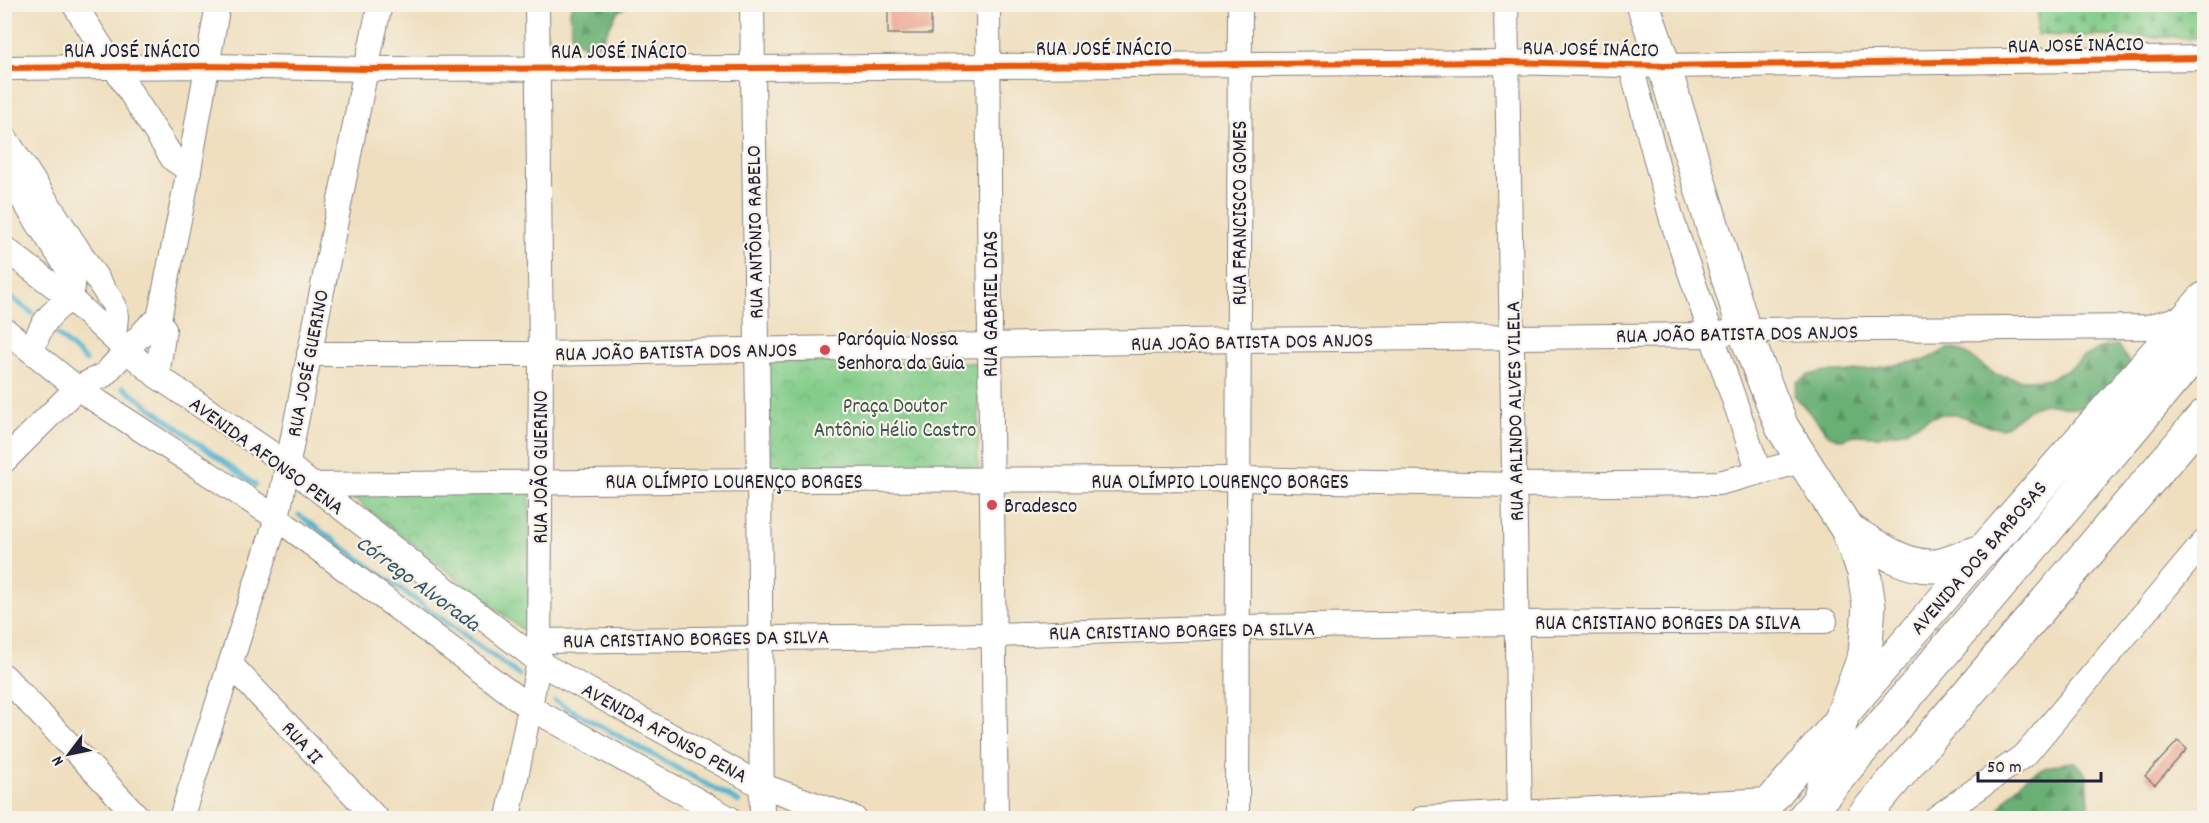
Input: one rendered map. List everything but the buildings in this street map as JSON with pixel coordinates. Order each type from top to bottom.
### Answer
[{"type":"highway","points":[[1643,4],[1744,330],[1782,427],[1847,529],[1864,572],[1869,606],[1865,654],[1811,809]]},
{"type":"highway","points":[[1811,809],[2169,383],[2200,319]]},
{"type":"highway","name":"AVENIDA DOS BARBOSAS","points":[[1984,550],[2061,463],[2200,319]]},
{"type":"highway","points":[[2061,463],[2169,383]]},
{"type":"highway","points":[[1862,819],[2205,416]]},
{"type":"highway","points":[[1847,529],[1913,564],[1935,566],[1984,550]]},
{"type":"main road","name":"AVENIDA DOS BARBOSAS","points":[[1758,812],[1984,550]]},
{"type":"street","points":[[74,4],[173,159],[189,170]]},
{"type":"street","points":[[157,376],[164,329],[159,319],[189,170],[218,4]]},
{"type":"street","name":"RUA JOSÉ GUERINO","points":[[181,819],[277,518],[380,4]]},
{"type":"street","name":"RUA JOÃO GUERINO","points":[[508,819],[539,651],[540,354],[537,4]]},
{"type":"street","name":"RUA ANTÔNIO RABELO","points":[[752,4],[762,819]]},
{"type":"street","name":"RUA GABRIEL DIAS","points":[[988,4],[996,819]]},
{"type":"street","name":"RUA FRANCISCO GOMES","points":[[1237,819],[1240,4]]},
{"type":"street","name":"RUA ARLINDO ALVES VILELA","points":[[1506,4],[1520,817]]},
{"type":"street","name":"RUA JOSÉ INÁCIO","points":[[4,68],[208,66],[366,69],[752,68],[1507,62],[1664,66],[2205,58]]},
{"type":"street","points":[[1631,66],[1672,220],[1759,472]]},
{"type":"street","points":[[4,136],[114,304],[120,344]]},
{"type":"street","points":[[4,171],[72,275],[71,299],[60,305],[42,325],[33,352]]},
{"type":"street","name":"AVENIDA AFONSO PENA","points":[[4,248],[71,299],[157,376],[287,464],[312,485],[539,651],[760,785],[854,819]]},
{"type":"street","points":[[4,461],[77,388],[104,375],[120,344],[159,319]]},
{"type":"street","name":"RUA JOÃO BATISTA DOS ANJOS","points":[[309,354],[540,354],[1239,340],[1712,335],[1744,330],[2147,327],[2200,319]]},
{"type":"street","points":[[4,329],[77,388]]},
{"type":"street","name":"AVENIDA AFONSO PENA","points":[[77,388],[277,518],[529,707],[729,819]]},
{"type":"street","name":"RUA OLÍMPIO LOURENÇO BORGES","points":[[312,485],[759,480],[1239,479],[1515,485],[1719,483],[1802,461]]},
{"type":"street","points":[[1936,819],[2026,754],[2205,542]]},
{"type":"street","name":"RUA CRISTIANO BORGES DA SILVA","points":[[539,651],[760,637],[994,635],[1238,627],[1825,621]]},
{"type":"street","name":"RUA II","points":[[231,665],[376,819]]},
{"type":"street","points":[[4,676],[139,819]]},
{"type":"street","points":[[1423,819],[1758,812]]},
{"type":"green space","points":[[572,4],[630,5],[618,12],[601,41],[596,46],[590,47],[582,45],[572,37],[570,11]]},
{"type":"green space","points":[[2038,5],[2204,5],[2204,38],[2037,35]]},
{"type":"green space","points":[[2117,345],[2132,366],[2089,404],[2080,408],[2053,404],[2041,405],[2029,410],[2003,428],[1990,427],[1956,414],[1943,414],[1892,434],[1854,435],[1842,439],[1830,436],[1794,395],[1797,382],[1809,375],[1822,372],[1850,372],[1926,360],[1949,348],[1962,351],[1995,374],[2022,380],[2049,379],[2104,347]]},
{"type":"green space","name":"Praça Doutor Antônio Hélio Castro","points":[[767,361],[979,363],[978,471],[771,471]]},
{"type":"green space","points":[[530,491],[528,634],[347,493]]},
{"type":"green space","points":[[2075,762],[2087,775],[2090,818],[1993,818],[2009,795],[2026,778],[2047,767]]},
{"type":"waterway","name":"Córrego Alvorada","points":[[4,292],[32,313]]},
{"type":"waterway","name":"Córrego Alvorada","points":[[57,334],[86,361]]},
{"type":"waterway","name":"Córrego Alvorada","points":[[123,387],[255,485]]},
{"type":"waterway","name":"Córrego Alvorada","points":[[299,515],[519,675]]},
{"type":"waterway","name":"Córrego Alvorada","points":[[555,701],[739,802]]},
{"type":"cycle path","points":[[4,68],[208,66],[366,69],[752,68],[1507,62],[1664,66],[2204,58]]},
{"type":"place","name":"Paróquia Nossa Senhora da Guia","points":[[825,350]]},
{"type":"place","name":"Bradesco","points":[[992,505]]}]
